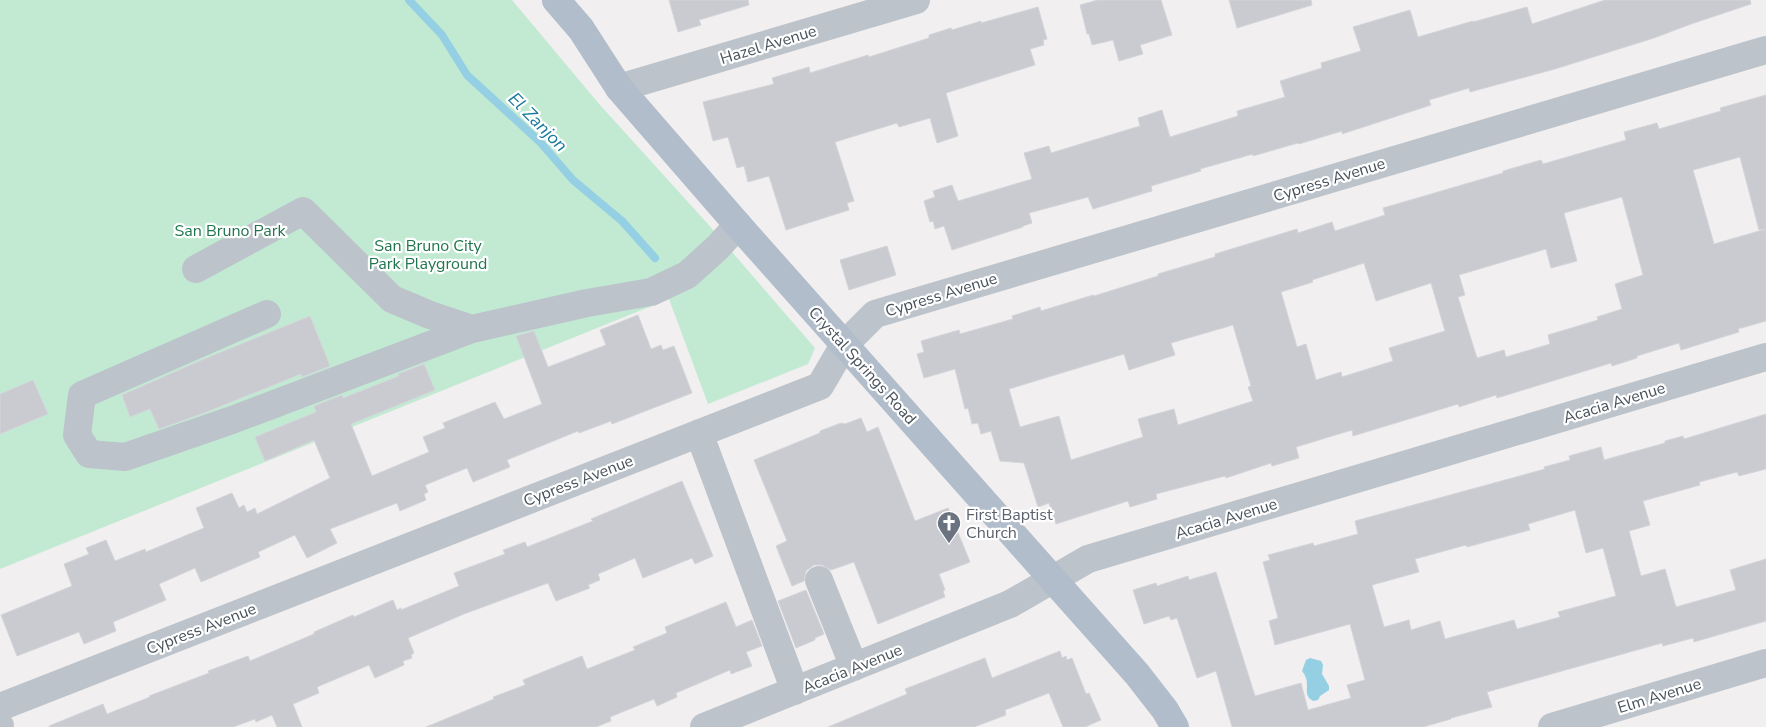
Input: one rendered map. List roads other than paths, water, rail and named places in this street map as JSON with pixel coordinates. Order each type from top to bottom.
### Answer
[{"type":"main road","name":"Crystal Springs Road","points":[[556,0],[582,29],[619,88],[844,345],[1054,578],[1137,674],[1165,710],[1175,727]]},
{"type":"street","name":"Hazel Avenue","points":[[619,88],[916,0]]},
{"type":"street","name":"Cypress Avenue","points":[[0,707],[820,386],[844,345],[875,314],[1766,50]]},
{"type":"street","points":[[196,269],[303,211],[392,299],[430,316],[472,329]]},
{"type":"street","points":[[267,314],[82,395],[77,435],[89,454],[125,457],[241,416],[472,329],[587,303],[651,292],[687,275],[718,247],[738,225]]},
{"type":"street","name":"Acacia Avenue","points":[[704,727],[1010,604],[1095,556],[1766,357]]},
{"type":"street","points":[[699,433],[795,691]]},
{"type":"street","points":[[819,580],[854,667]]},
{"type":"street","name":"Elm Avenue","points":[[1552,727],[1766,663]]},
{"type":"water","points":[[1310,658],[1321,661],[1323,665],[1322,674],[1329,686],[1329,690],[1320,696],[1318,700],[1313,701],[1307,694],[1306,677],[1302,671],[1306,660]]},
{"type":"waterway","name":"El Zanjon","points":[[409,0],[442,35],[467,75],[540,142],[573,180],[622,221],[655,258]]},
{"type":"place","name":"First Baptist Church","points":[[949,544]]},
{"type":"park label","name":"San Bruno Park","points":[[230,230]]},
{"type":"park label","name":"San Bruno City Park Playground","points":[[428,254]]}]
